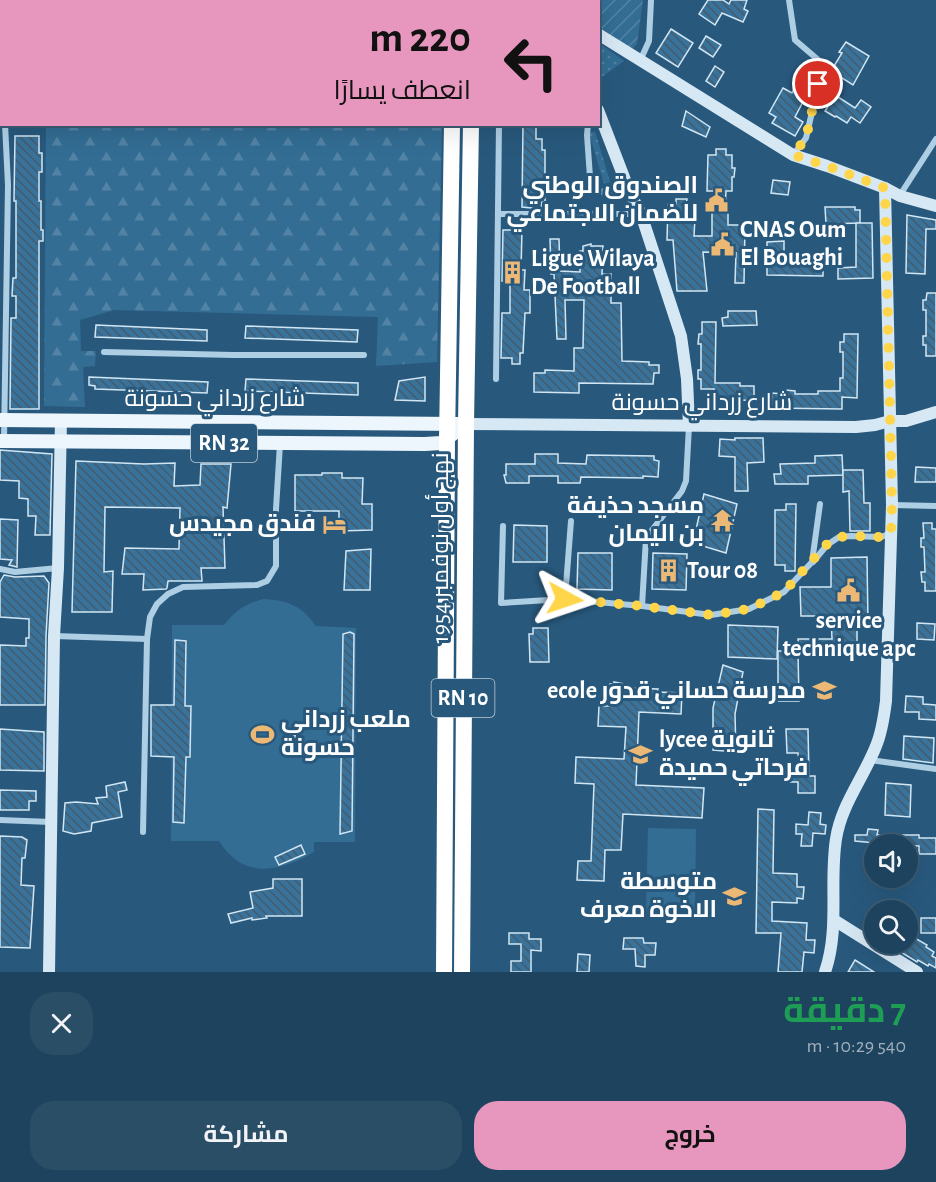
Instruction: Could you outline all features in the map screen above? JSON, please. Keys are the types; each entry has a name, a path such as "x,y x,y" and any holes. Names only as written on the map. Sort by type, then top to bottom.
{"highway":[{"name":"نهج أول نوفمبر 1954","path":"444,972 447,431 452,126"},
{"name":"نهج أول نوفمبر 1954","path":"462,972 466,424 471,126"}],"main road":[{"name":"شارع زرداني حسونة","path":"2,420 282,422 447,431 466,424"},
{"path":"280,443 282,422"},
{"name":"شارع زرداني حسونة","path":"2,441 425,444 441,443 447,431"}],"street":[{"path":"640,61 649,41 651,0"},
{"path":"789,0 795,40 823,64 806,138 793,155"},
{"path":"600,35 793,155 885,188 900,196 936,206"},
{"path":"600,115 630,194 641,214 681,336 687,379 689,426 687,481 646,538 642,606"},
{"path":"2,441 5,126"},
{"path":"496,379 499,126"},
{"path":"588,126 591,191 630,194"},
{"path":"900,196 936,139"},
{"path":"825,972 832,946 836,839 846,806 870,760 882,728 886,701 892,505 885,188"},
{"path":"498,214 641,214"},
{"path":"104,352 364,355"},
{"name":"شارع زرداني حسونة","path":"466,424 856,427 890,421 906,421 936,412"},
{"path":"49,972 54,636 61,420"},
{"path":"143,832 147,639 150,616 157,604 168,594 183,587 257,585 267,581 276,566 276,509 280,443"},
{"path":"812,562 820,504"},
{"path":"892,505 936,506"},
{"path":"565,599 571,521"},
{"path":"502,526 501,603 565,599 711,615 749,609 784,592 826,545 839,537 881,537 891,532"},
{"path":"0,569 15,572 58,568"},
{"path":"54,636 147,639"},
{"path":"870,760 936,769"},
{"path":"0,820 51,822"},
{"path":"834,920 916,972"}],"green space":[{"path":"600,0 643,0 637,44 630,51 600,31"},
{"path":"600,44 624,61 600,78"},
{"path":"46,126 442,126 437,362 376,366 378,317 114,310 80,320 81,351 96,351 95,366 83,367 85,407 44,406"},
{"path":"595,131 610,182 604,184 589,133"},
{"name":"ملعب زرداني حسونة","path":"263,599 294,605 305,613 316,626 356,628 355,842 314,842 314,852 301,859 275,868 263,869 239,862 219,841 171,841 172,625 224,625 241,608"},
{"path":"648,828 696,829 695,911 646,910"}],"building":[{"path":"708,0 723,0 729,4 731,0 747,0 744,9 748,11 743,22 722,13 715,25 699,14"},
{"path":"671,29 693,43 678,67 656,53"},
{"path":"706,36 721,45 713,57 699,48"},
{"path":"846,42 869,56 853,85 831,71"},
{"path":"715,66 724,72 715,87 706,81"},
{"path":"783,88 792,93 794,89 806,96 795,117 803,122 795,136 772,123 776,117 769,113"},
{"path":"835,95 855,108 861,100 871,107 860,123 851,117 847,123 825,111"},
{"path":"686,111 710,127 706,137 682,126"},
{"path":"523,126 536,126 536,139 542,139 542,150 545,150 545,202 542,202 541,209 522,207"},
{"path":"15,136 39,136 39,153 42,153 42,172 39,172 43,241 39,241 39,409 10,409 11,318 16,318 16,296 12,296 13,278 16,278"},
{"path":"716,149 726,149 726,155 732,155 732,168 735,168 734,177 732,177 732,191 726,191 725,210 728,210 728,225 745,225 744,283 735,283 736,253 703,252 707,291 677,291 673,240 667,240 668,204 676,204 676,199 687,199 686,205 692,205 692,218 695,218 694,236 712,236 715,191 707,191 708,155 716,155"},
{"path":"773,180 790,182 788,195 771,193"},
{"path":"825,207 855,207 855,210 860,210 860,223 826,224"},
{"path":"907,215 936,220 936,229 926,229 925,274 906,273"},
{"path":"856,223 872,223 873,278 838,279 838,268 856,267"},
{"path":"503,230 522,230 521,270 525,270 524,290 530,290 530,313 525,313 523,353 520,353 520,364 512,364 512,358 501,358 502,313 510,313 510,281 502,281"},
{"path":"550,239 559,239 560,271 580,272 580,251 583,251 583,246 591,244 591,246 603,246 602,274 611,274 611,303 621,303 622,361 649,362 649,365 659,365 659,373 654,373 653,384 579,383 579,393 534,392 534,373 545,373 545,370 574,371 574,348 583,348 584,300 565,300 566,339 557,339"},
{"path":"784,241 784,254 791,254 792,264 823,264 823,276 767,275 767,242"},
{"path":"927,293 936,293 936,356 926,356 926,345 923,345 923,336 926,336 926,310 923,310 923,300 926,300"},
{"path":"728,311 756,311 757,325 723,326 722,318 728,317"},
{"path":"702,322 716,322 715,383 740,383 740,386 754,386 754,400 714,401 714,389 701,389 698,370 701,370 701,344 698,344 699,334 702,334"},
{"path":"96,325 207,330 207,341 95,337"},
{"path":"246,326 358,330 357,342 245,338"},
{"path":"844,334 858,334 857,398 842,397 842,409 772,408 772,393 785,394 786,390 795,391 795,394 840,391 840,378 843,378 843,352 840,352 840,342 844,342"},
{"path":"89,377 208,382 207,393 95,389 95,386 89,385"},
{"path":"425,377 425,401 395,400 399,381"},
{"path":"246,379 358,383 358,395 245,391"},
{"path":"735,438 763,438 764,462 747,463 748,491 735,491 735,457 719,456 720,439 735,440"},
{"path":"0,450 52,454 50,535 35,535 36,516 28,516 28,499 19,498 19,481 0,480"},
{"path":"535,454 558,454 558,463 586,464 587,455 654,456 654,460 659,461 658,477 581,477 580,483 558,483 558,476 529,476 529,483 506,483 504,475 506,475 506,464 535,464"},
{"path":"842,455 843,475 808,476 808,484 775,484 774,474 781,474 780,464 815,463 815,456"},
{"path":"76,461 175,463 174,486 200,485 201,464 231,464 227,508 223,507 225,568 201,568 202,581 168,581 166,589 143,590 144,574 122,574 125,548 179,549 180,508 105,507 104,572 113,571 112,612 72,612"},
{"path":"916,467 936,468 936,482 915,482"},
{"path":"843,470 863,470 864,503 870,503 870,531 850,531 849,491 843,492"},
{"path":"322,473 342,473 342,478 363,478 362,504 372,504 372,530 339,531 339,511 295,511 295,475 322,475"},
{"path":"704,494 737,504 726,553 693,543"},
{"path":"786,504 796,504 795,571 785,571 785,565 775,565 775,510 786,510"},
{"path":"0,519 18,520 17,567 9,565 12,560 0,559"},
{"path":"923,523 932,523 932,529 936,529 936,591 925,591 925,582 922,582 921,572 925,572 924,547 921,547 921,538 924,538"},
{"path":"514,525 547,526 547,562 513,562"},
{"path":"371,549 370,590 344,590 346,551"},
{"path":"578,553 612,553 612,590 577,589"},
{"name":"Tour 08","path":"653,553 687,554 686,590 652,589"},
{"path":"867,557 868,624 857,624 857,655 799,656 798,639 832,639 831,616 801,616 800,587 831,587 831,558"},
{"path":"4,575 44,576 49,583 45,705 0,705 0,645 26,646 26,638 29,638 29,619 0,617 0,582"},
{"path":"917,623 935,624 934,640 917,639"},
{"path":"728,625 778,627 777,659 728,657"},
{"path":"533,628 548,628 549,662 530,662 529,634 533,634"},
{"path":"350,632 354,634 352,831 340,834 343,634"},
{"path":"175,640 186,641 185,706 191,706 190,757 186,757 184,823 173,822 174,757 151,756 151,705 174,705"},
{"path":"778,651 798,651 799,701 778,701"},
{"path":"723,665 743,672 735,714 736,752 713,750 713,708"},
{"path":"614,682 630,685 630,688 682,693 681,714 639,712 636,785 704,788 702,818 623,814 621,850 605,850 604,881 577,880 578,861 591,861 594,784 575,783 576,757 624,759 626,727 598,726 599,706 609,706 610,684"},
{"path":"906,696 923,697 923,704 936,705 936,720 919,719 919,712 905,712"},
{"path":"0,729 44,732 44,771 0,770"},
{"path":"786,729 808,729 809,776 815,776 815,793 798,793 798,782 788,782 788,770 799,770 798,753 787,753"},
{"path":"904,736 934,738 933,763 903,759"},
{"path":"125,782 127,790 118,792 122,817 92,823 91,831 74,834 63,831 65,803 98,804 96,798 107,797 106,786"},
{"path":"886,783 911,785 910,817 885,815"},
{"path":"0,790 36,791 36,801 29,801 29,810 0,810"},
{"path":"758,809 774,810 773,873 797,874 797,887 804,887 803,899 797,898 797,903 772,902 772,921 807,923 806,940 815,940 814,953 804,952 802,972 778,972 781,933 756,933"},
{"path":"809,812 821,813 820,824 826,825 825,834 813,833 812,846 801,846 802,834 796,834 796,824 808,825"},
{"path":"868,829 878,830 877,834 867,834"},
{"path":"855,835 864,835 864,842 855,841"},
{"path":"918,835 919,838 936,838 936,854 919,854"},
{"path":"0,836 22,837 27,840 25,858 22,858 21,885 34,886 30,948 0,947"},
{"path":"301,845 305,854 279,865 275,857"},
{"path":"273,879 302,879 302,916 266,916 267,918 252,920 252,918 231,923 228,914 253,908 250,892 273,888"},
{"path":"921,918 936,918 936,933 921,933"},
{"path":"509,933 529,933 529,939 541,939 541,951 531,950 531,972 511,972 511,961 521,961 521,944 509,944"},
{"path":"624,938 643,938 644,943 656,943 655,955 645,955 645,967 636,966 635,949 623,949"},
{"path":"918,940 934,952 932,956 936,958 936,968 918,960 917,962 904,954 918,954"},
{"path":"578,954 590,955 589,972 577,972"},
{"path":"855,960 874,972 848,972"}],"place":[{"name":"الصندوق الوطني للضمان الاجتماعي","path":"716,200"},
{"name":"CNAS Oum El Bouaghi","path":"722,244"},
{"name":"Ligue Wilaya De Football","path":"513,273"},
{"name":"مسجد حذيفة بن اليمان","path":"722,520"},
{"name":"فندق مجيدس","path":"334,524"},
{"name":"Tour 08","path":"669,571"},
{"name":"service technique apc","path":"849,591"},
{"name":"ecole مدرسة حساني قدور","path":"824,691"},
{"name":"ملعب زرداني حسونة","path":"263,734"},
{"name":"lycee ثانوية فرحاتي حميدة","path":"641,754"},
{"name":"متوسطة الاخوة معرف","path":"735,896"}],"route":[{"path":"565,599 711,615 749,609 784,592 826,545 839,537 881,537 891,532 885,188 793,155 806,138 818,84"}]}
